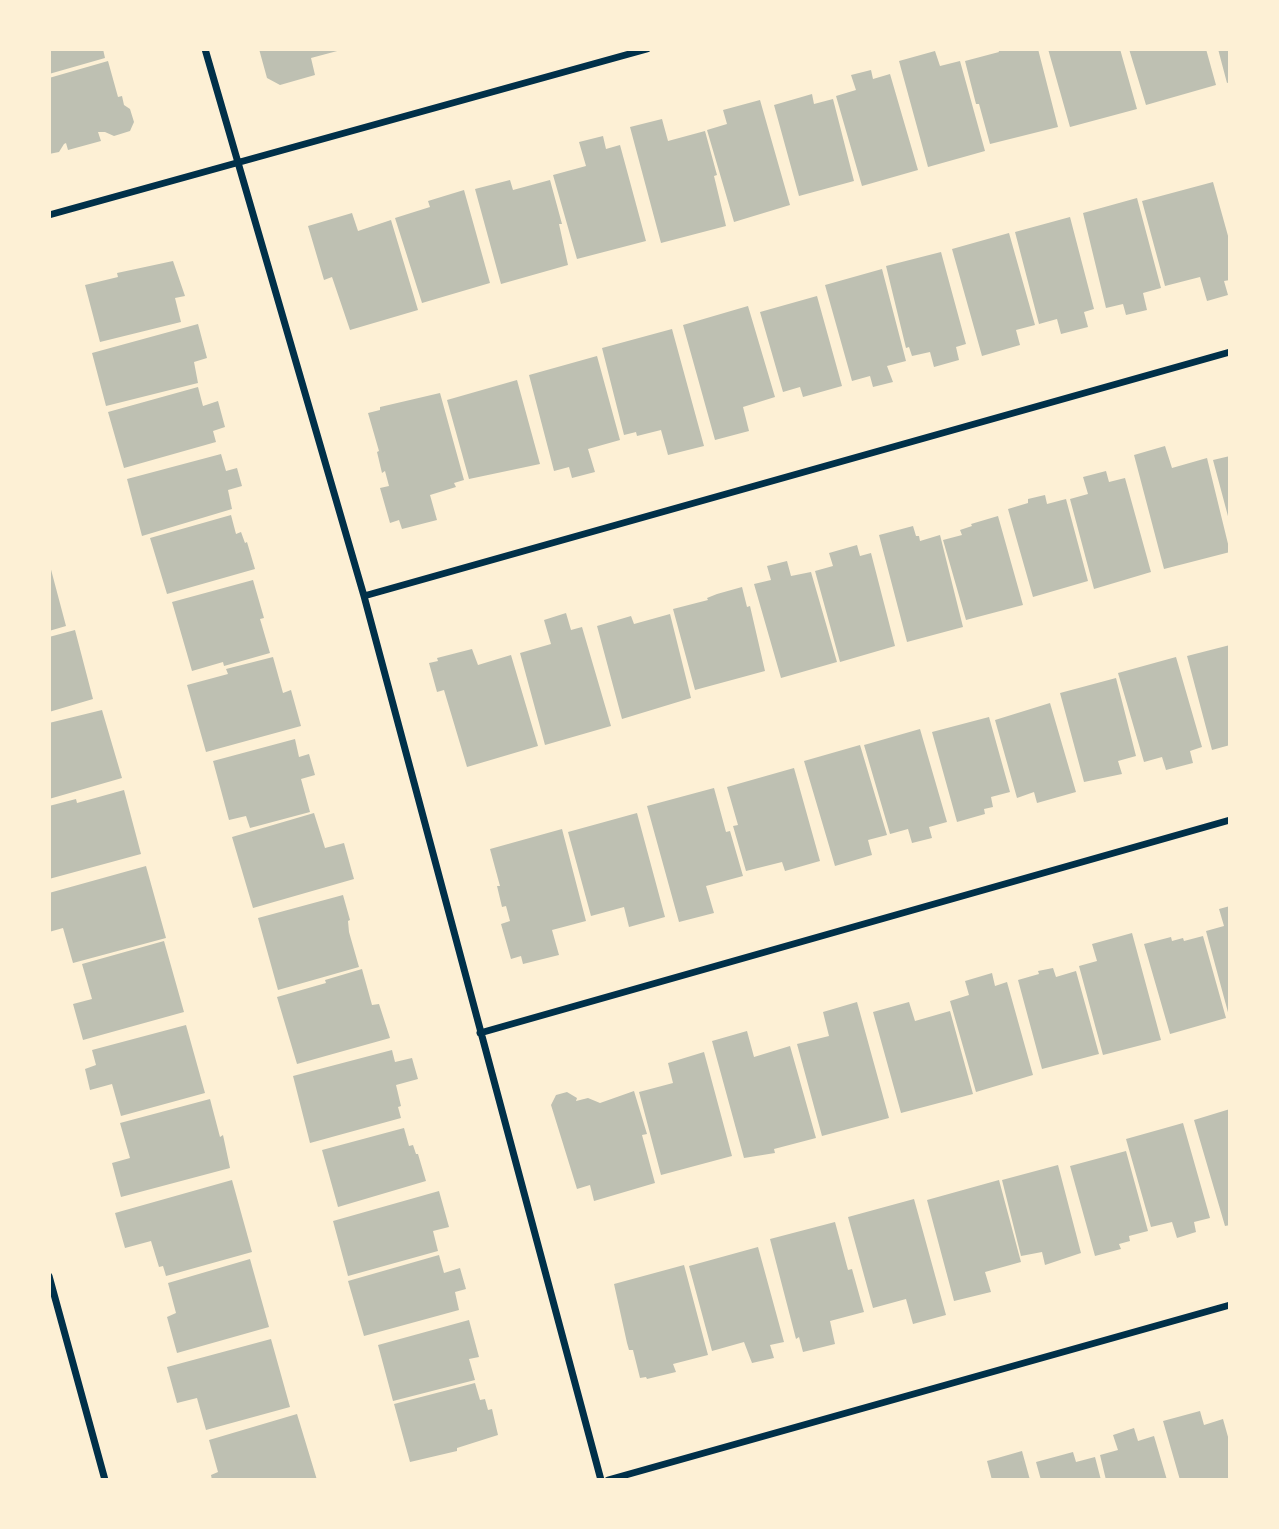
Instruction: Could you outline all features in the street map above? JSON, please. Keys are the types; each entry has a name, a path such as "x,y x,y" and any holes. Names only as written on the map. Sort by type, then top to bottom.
{"street":[{"path":"205,49 363,596 601,1480"},
{"path":"49,215 647,49"},
{"path":"363,596 1230,352"},
{"path":"480,1033 1230,820"},
{"path":"49,1276 105,1480"},
{"path":"608,1480 1230,1305"}],"building":[{"path":"49,49 103,49 105,58 49,74"},
{"path":"259,49 341,50 311,58 315,75 280,85 267,78"},
{"path":"998,49 1038,49 1058,127 990,144 965,61 999,52"},
{"path":"1048,49 1120,49 1137,109 1070,127"},
{"path":"1129,49 1206,49 1216,85 1146,105"},
{"path":"1218,49 1230,49 1230,82 1227,83"},
{"path":"935,51 940,66 960,61 985,151 928,167 899,61"},
{"path":"108,61 118,97 122,96 124,105 130,109 134,122 130,131 114,136 98,132 101,141 68,150 66,143 59,152 49,154 49,78"},
{"path":"871,70 873,79 890,74 918,170 862,186 836,96 856,90 851,75"},
{"path":"812,94 814,104 833,99 854,181 799,196 774,105"},
{"path":"760,100 790,205 734,222 707,130 727,124 723,110"},
{"path":"662,119 668,141 705,131 717,175 714,176 726,226 661,243 630,127"},
{"path":"603,136 606,149 620,145 646,241 577,259 553,175 586,166 579,142"},
{"path":"510,180 513,190 550,180 562,224 559,224 568,265 501,284 475,189"},
{"path":"1213,182 1230,243 1230,280 1224,281 1228,295 1207,301 1200,277 1165,286 1142,201"},
{"path":"464,190 490,283 422,303 395,218 430,207 428,201"},
{"path":"1137,198 1161,288 1143,293 1147,310 1126,315 1123,304 1106,308 1083,213"},
{"path":"352,213 358,231 391,220 418,310 350,330 332,277 324,280 308,226"},
{"path":"1070,217 1094,309 1084,312 1088,327 1061,334 1057,319 1039,324 1015,232"},
{"path":"1009,233 1035,325 1016,330 1020,345 982,356 952,249"},
{"path":"941,252 966,344 956,347 959,360 934,367 930,352 912,356 909,347 906,348 886,266"},
{"path":"173,261 185,296 175,298 181,322 100,342 85,285 118,277 117,273"},
{"path":"882,269 906,361 887,366 893,382 873,387 870,376 852,381 825,285"},
{"path":"817,296 842,386 803,397 800,387 783,392 760,312"},
{"path":"748,306 775,397 743,407 749,431 715,440 683,325"},
{"path":"198,324 207,358 194,362 198,383 106,406 92,353"},
{"path":"672,329 704,446 668,455 661,430 637,436 636,432 624,435 602,348"},
{"path":"597,356 620,440 588,449 595,472 572,478 569,467 554,471 529,375"},
{"path":"517,380 540,464 469,479 447,400"},
{"path":"198,387 203,406 218,401 225,427 213,431 216,442 124,468 108,412"},
{"path":"440,393 464,480 454,483 456,487 430,495 437,520 402,529 399,520 390,523 380,488 389,486 385,471 382,473 368,413 380,410 380,407"},
{"path":"1165,446 1172,468 1207,458 1230,552 1164,569 1134,455"},
{"path":"221,454 226,471 237,468 242,486 228,490 232,509 142,536 127,479"},
{"path":"1230,456 1230,520 1229,520 1213,460"},
{"path":"1106,471 1109,482 1125,478 1151,572 1094,589 1070,499 1088,494 1083,477"},
{"path":"1045,495 1047,504 1066,499 1088,581 1033,597 1008,509 1028,503 1028,499"},
{"path":"231,515 236,534 241,532 245,543 247,542 255,569 167,594 150,538"},
{"path":"998,516 1023,605 966,620 943,540 962,535 960,530 972,526 971,524"},
{"path":"913,526 920,541 940,535 963,627 907,642 879,535"},
{"path":"857,545 860,556 871,553 895,646 840,662 815,571 833,566 829,553"},
{"path":"787,561 791,576 811,572 837,662 781,678 754,584 771,580 767,566"},
{"path":"49,562 66,626 49,631"},
{"path":"253,580 270,653 224,666 223,662 192,671 172,602"},
{"path":"742,587 747,607 750,606 765,671 695,690 673,609"},
{"path":"566,613 571,630 582,627 611,726 545,745 520,653 551,644 544,620"},
{"path":"670,614 691,698 622,719 597,626 631,616 634,624"},
{"path":"75,630 93,699 49,712 49,637"},
{"path":"1230,645 1230,745 1212,750 1187,656"},
{"path":"472,649 478,665 511,655 538,746 467,767 444,690 437,692 429,663 438,661 437,658"},
{"path":"273,657 283,693 291,690 301,726 206,752 187,685 228,674 226,669"},
{"path":"1176,657 1202,747 1190,751 1193,763 1166,770 1162,757 1144,762 1118,673"},
{"path":"1116,678 1136,756 1118,761 1122,774 1084,782 1060,693"},
{"path":"1050,703 1076,792 1037,803 1034,792 1017,798 995,720"},
{"path":"102,710 122,778 49,799 49,723"},
{"path":"989,717 1010,792 991,797 993,807 984,809 985,814 957,822 932,732"},
{"path":"920,729 947,822 929,827 932,838 912,843 908,829 890,834 864,745"},
{"path":"295,739 299,757 309,754 315,775 301,779 310,812 250,828 246,816 229,820 213,761"},
{"path":"860,745 887,835 868,840 872,855 835,866 804,761"},
{"path":"794,768 820,861 785,871 782,862 746,871 733,826 738,825 727,787"},
{"path":"714,788 726,832 730,831 743,876 706,886 714,913 679,922 647,806"},
{"path":"124,790 141,854 49,879 49,806 76,799 77,803"},
{"path":"314,813 325,848 344,843 354,879 253,908 232,837"},
{"path":"637,813 665,917 629,927 624,907 591,916 568,832"},
{"path":"562,829 586,921 552,930 559,955 523,964 521,956 511,959 501,924 510,921 506,906 502,907 497,886 500,886 490,849"},
{"path":"146,866 166,938 73,963 63,928 49,932 49,893"},
{"path":"343,895 350,920 349,932 359,967 278,990 258,918"},
{"path":"1230,906 1229,1016 1206,931 1224,926 1219,909"},
{"path":"1132,933 1161,1040 1103,1055 1079,966 1097,961 1092,944"},
{"path":"1203,936 1226,1018 1170,1034 1144,944 1171,937 1172,941 1183,938 1184,941"},
{"path":"164,941 184,1012 83,1040 73,1004 92,999 82,964"},
{"path":"1053,968 1056,977 1076,971 1099,1054 1042,1069 1018,980"},
{"path":"362,969 372,1005 379,1004 390,1038 297,1064 277,997"},
{"path":"992,973 995,986 1007,982 1033,1075 976,1092 950,1001 969,995 965,981"},
{"path":"857,1002 889,1118 822,1136 797,1044 829,1036 823,1012"},
{"path":"909,1002 915,1021 950,1011 973,1094 901,1113 873,1012"},
{"path":"186,1025 205,1093 121,1116 112,1084 90,1090 85,1069 96,1065 92,1050"},
{"path":"747,1031 754,1057 790,1046 816,1138 774,1149 775,1153 744,1158 712,1041"},
{"path":"392,1050 395,1062 412,1058 418,1079 396,1085 401,1118 310,1143 293,1076"},
{"path":"704,1052 732,1156 661,1175 639,1092 673,1083 668,1063"},
{"path":"634,1091 647,1134 642,1135 655,1183 594,1201 590,1185 577,1189 551,1105 556,1095 567,1092 577,1098 576,1101 588,1098 600,1103"},
{"path":"210,1099 220,1137 223,1135 230,1168 121,1197 112,1163 130,1158 120,1123"},
{"path":"1230,1109 1230,1225 1225,1226 1194,1120"},
{"path":"1183,1123 1210,1218 1194,1222 1196,1232 1177,1238 1172,1222 1151,1227 1126,1139"},
{"path":"404,1128 409,1146 413,1145 418,1154 426,1181 338,1207 322,1150"},
{"path":"1126,1151 1148,1231 1129,1236 1130,1241 1119,1244 1121,1249 1095,1256 1070,1166"},
{"path":"1058,1165 1081,1253 1045,1265 1042,1252 1021,1256 1002,1180"},
{"path":"232,1180 252,1252 166,1276 163,1266 159,1267 151,1241 125,1248 115,1213"},
{"path":"999,1180 1021,1262 985,1272 991,1292 954,1301 927,1200"},
{"path":"439,1191 449,1227 433,1231 438,1251 348,1276 333,1221"},
{"path":"914,1199 946,1315 913,1324 906,1299 873,1308 848,1217"},
{"path":"835,1222 848,1270 852,1269 864,1312 830,1321 835,1344 803,1352 799,1337 796,1339 770,1239"},
{"path":"758,1247 784,1342 770,1345 774,1358 752,1363 744,1342 712,1351 689,1266"},
{"path":"439,1255 444,1273 460,1268 466,1289 455,1292 459,1310 364,1336 348,1281"},
{"path":"250,1259 269,1327 177,1353 167,1317 176,1313 168,1283"},
{"path":"684,1265 708,1355 673,1364 676,1372 647,1379 640,1378 633,1350 629,1350 627,1343 614,1284"},
{"path":"469,1320 479,1357 469,1359 475,1380 393,1401 378,1345"},
{"path":"271,1339 290,1407 206,1430 197,1398 177,1403 167,1367"},
{"path":"475,1383 480,1400 485,1399 488,1410 492,1409 498,1435 457,1448 457,1451 410,1462 394,1404"},
{"path":"1200,1411 1204,1425 1223,1419 1230,1444 1230,1480 1180,1480 1163,1421"},
{"path":"297,1414 317,1480 212,1480 211,1475 218,1472 209,1440"},
{"path":"1134,1428 1138,1441 1154,1436 1167,1480 1106,1480 1100,1455 1118,1450 1113,1435"},
{"path":"1022,1451 1030,1480 992,1480 987,1461"},
{"path":"1073,1452 1076,1462 1095,1457 1101,1480 1041,1480 1036,1462"}]}
